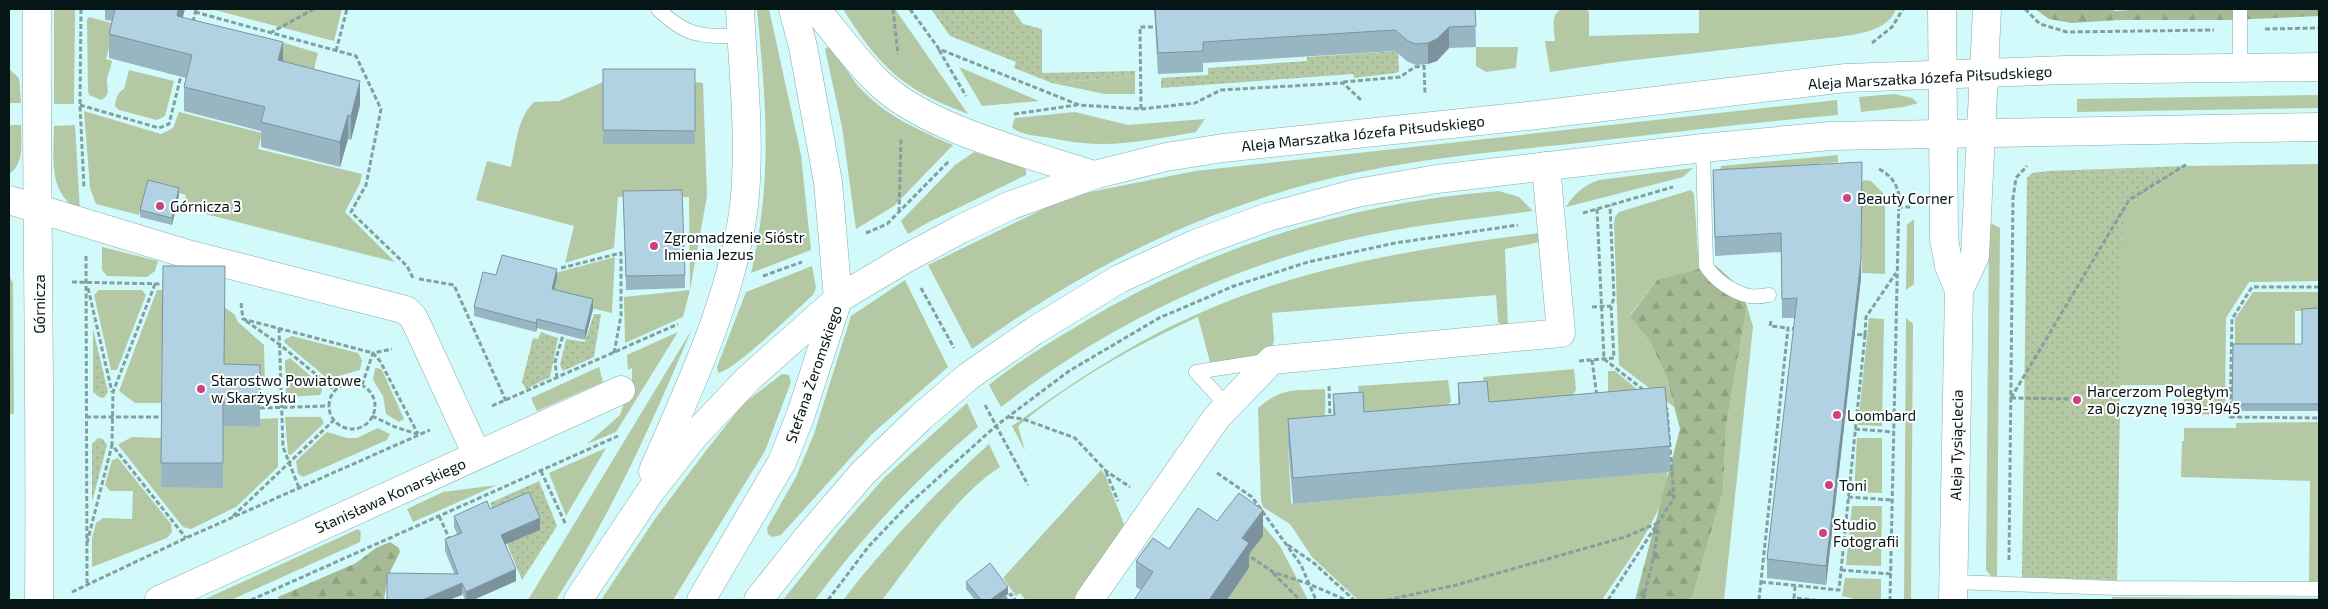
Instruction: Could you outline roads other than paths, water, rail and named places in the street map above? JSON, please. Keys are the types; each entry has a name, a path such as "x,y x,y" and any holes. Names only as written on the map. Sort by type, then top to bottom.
{"street":[{"name":"Górnicza","path":"37,9 36,207 40,281 39,600"},
{"path":"633,518 711,332 734,260 743,207 747,143 740,9"},
{"name":"Stefana Żeromskiego","path":"702,600 782,462 801,414 838,299 828,182 803,47 792,9"},
{"path":"816,9 878,83 903,102 970,134 1094,175"},
{"name":"Aleja Tysiąclecia","path":"1942,9 1944,239 1949,266 1959,290 1954,591"},
{"name":"Aleja Tysiąclecia","path":"1959,290 1975,256 1987,9"},
{"name":"Aleja Marszałka Józefa Piłsudskiego","path":"578,600 672,462 724,402 773,355 838,299 905,258 961,229 1009,206 1094,175 1166,157 1223,148 1537,115 1846,78 1983,73 2319,67"},
{"path":"758,600 808,536 858,479 921,417 1001,353 1119,279 1157,260 1229,230 1318,202 1391,186 1546,166 1703,148 1851,134 2319,127"},
{"path":"1089,600 1218,417 1272,360 1561,333 1546,166"},
{"path":"9,200 36,207 85,225 406,310 413,317 418,327 477,455"},
{"name":"Stanisława Konarskiego","path":"159,600 621,390"}],"lane":[{"path":"658,9 678,26 693,34 704,36 741,36"},
{"path":"2240,9 2240,68"},
{"path":"1703,148 1706,266 1714,278 1732,288 1749,296 1769,296"},
{"path":"1228,406 1196,372 1272,360"},
{"path":"1954,591 2117,588 2319,589"}],"place":[{"name":"Beauty Corner","path":"1847,198"},
{"name":"Górnicza 3","path":"160,206"},
{"name":"Zgromadzenie Sióstr Imienia Jezus","path":"654,246"},
{"name":"Starostwo Powiatowe w Skarżysku","path":"201,389"},
{"name":"Harcerzom Poległym za Ojczyznę 1939-1945","path":"2077,400"},
{"name":"Loombard","path":"1837,415"},
{"name":"Toni","path":"1829,485"},
{"name":"Studio Fotografii","path":"1823,533"}]}
